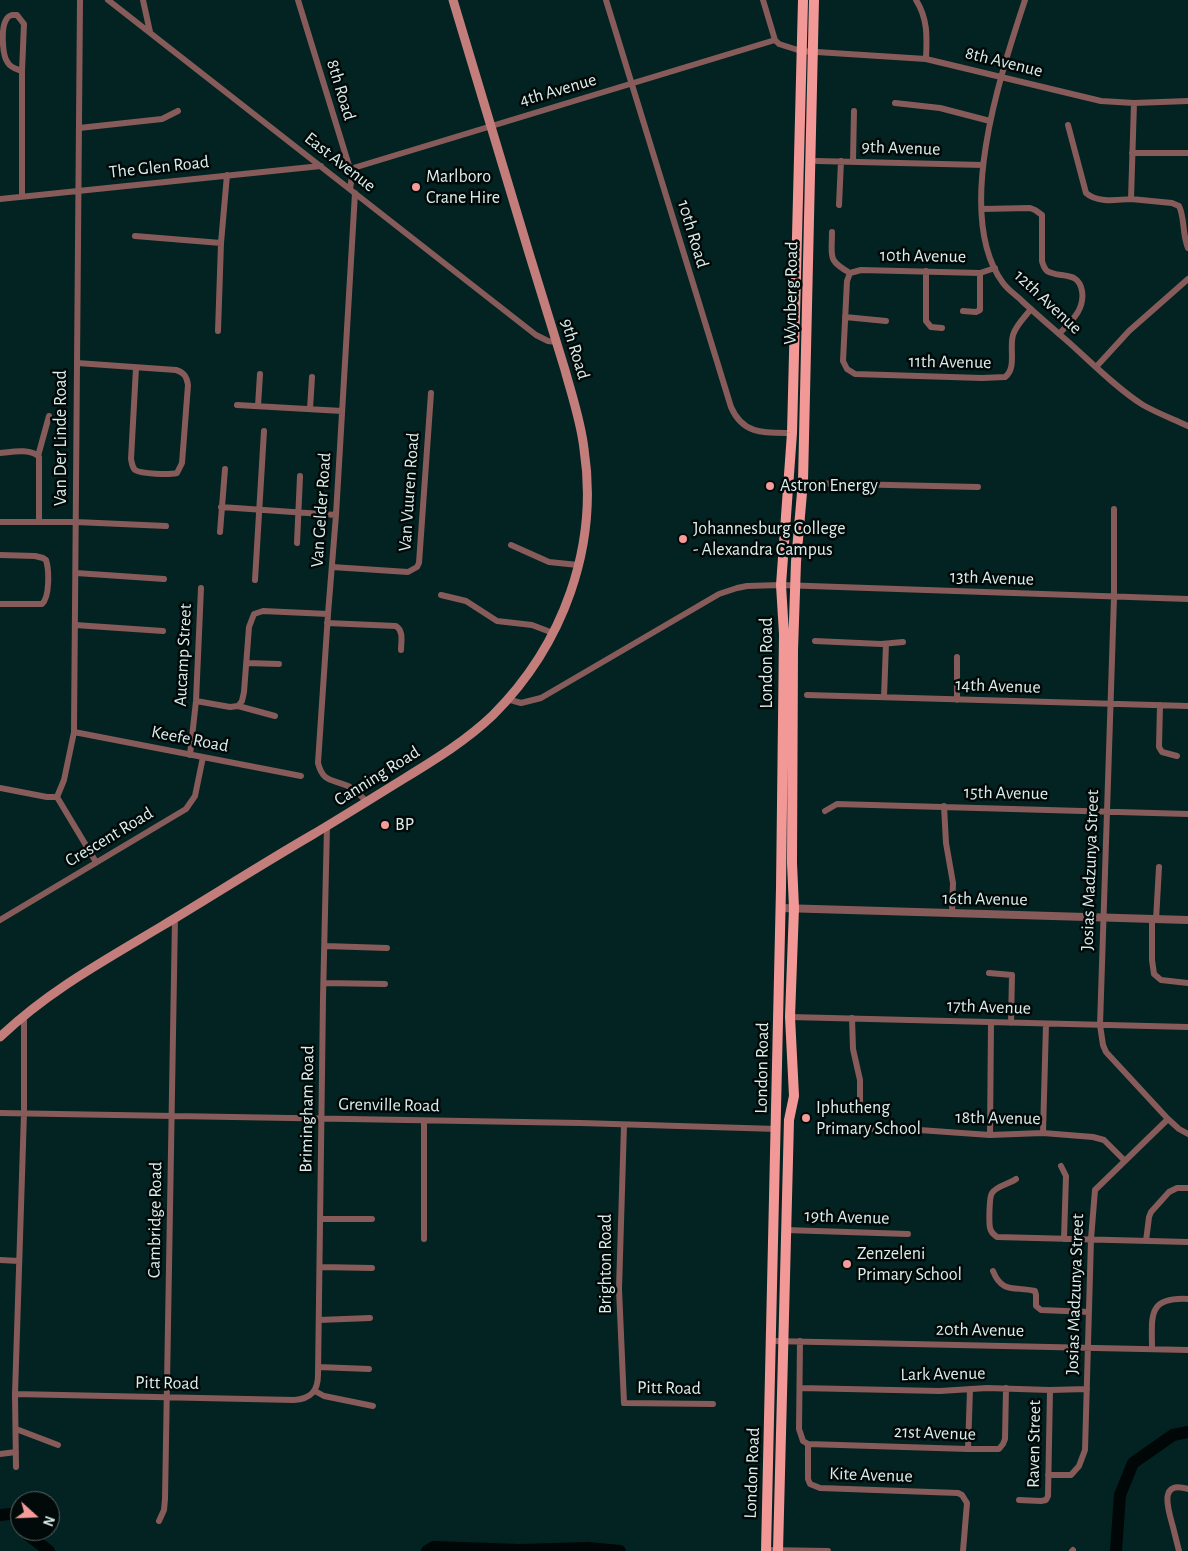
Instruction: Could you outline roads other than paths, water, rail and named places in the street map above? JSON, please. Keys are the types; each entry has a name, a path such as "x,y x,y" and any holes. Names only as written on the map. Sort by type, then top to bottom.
{"main road":[{"name":"9th Road","path":"453,0 557,342 576,410 586,465 588,508 583,545 562,616 538,658 507,699"},
{"name":"Wynberg Road","path":"795,586 803,483 807,51 803,0"},
{"name":"Wynberg Road","path":"781,585 792,433 807,51 814,0"},
{"name":"London Road","path":"766,1551 781,908 784,651 781,585"},
{"name":"London Road","path":"778,1551 789,1120 794,1096 790,1017 794,908 792,855 795,586"},
{"name":"Canning Road","path":"0,1037 64,985 367,802 454,746 485,722 507,699"}],"street":[{"name":"Van Der Linde Road","path":"57,797 64,780 74,732 80,0"},
{"name":"East Avenue","path":"108,0 536,335 548,341 557,342"},
{"path":"143,0 150,32"},
{"name":"8th Road","path":"298,0 352,176 352,191"},
{"name":"10th Road","path":"606,0 734,413 742,423 753,430 769,433 792,433"},
{"path":"763,0 775,40"},
{"path":"916,0 925,18 927,35 926,59"},
{"name":"12th Avenue","path":"1024,0 990,121 985,147 982,209 984,238 995,268 1007,287 1142,404 1188,426"},
{"path":"22,71 10,66 4,54 5,23 7,18 12,15 17,15 24,24 22,196"},
{"name":"4th Avenue","path":"350,169 775,40"},
{"name":"8th Avenue","path":"775,40 779,44 807,51 926,59 1101,101 1134,103 1188,102"},
{"path":"895,103 940,108 990,121"},
{"path":"1131,198 1134,103"},
{"path":"79,128 162,119 178,111"},
{"path":"853,161 854,111"},
{"path":"1068,125 1086,192 1098,200 1131,198 1172,202 1179,206 1182,213 1184,237 1188,248"},
{"path":"1132,153 1188,154"},
{"name":"9th Avenue","path":"817,160 983,166"},
{"path":"839,206 841,161"},
{"name":"The Glen Road","path":"0,198 321,166"},
{"path":"218,331 227,176"},
{"name":"Van Gelder Road","path":"352,191 336,515 318,763 320,770 326,778 351,787 367,802"},
{"path":"982,209 1030,208 1042,215 1042,255 1044,268 1049,272 1078,281 1082,291 1082,304 1079,312 1059,334"},
{"path":"832,232 832,260 838,267 850,274 847,281 845,317 886,321"},
{"path":"135,236 222,243"},
{"name":"10th Avenue","path":"850,274 861,270 980,273 995,268"},
{"path":"926,271 926,321 931,327 942,328"},
{"path":"963,312 976,312 980,310 980,273"},
{"path":"1096,366 1129,331 1188,279"},
{"name":"11th Avenue","path":"845,317 843,361 850,372 867,375 982,378 1004,377 1010,372 1014,333 1031,309"},
{"path":"77,363 180,371 184,373 187,380 182,464 177,473 145,473 137,471 133,467 131,459 136,368"},
{"path":"258,406 260,374"},
{"path":"310,409 312,377"},
{"name":"Van Vuuren Road","path":"332,567 408,572 417,567 419,563 431,393"},
{"path":"238,405 342,411"},
{"path":"38,522 40,461 38,456 49,416"},
{"path":"255,580 264,431"},
{"path":"0,452 31,452 38,456"},
{"path":"220,532 224,469"},
{"path":"297,543 300,476"},
{"path":"803,483 978,487"},
{"path":"222,507 336,515"},
{"name":"Josias Madzunya Street","path":"1114,509 1114,598 1100,1025 1106,1052 1168,1119 1188,1134"},
{"path":"0,522 76,522 166,526"},
{"path":"510,545 549,562 578,565"},
{"path":"0,556 39,556 46,560 48,569 47,595 42,604 0,604"},
{"path":"76,573 164,579"},
{"path":"507,699 521,703 541,698 690,609 719,594 747,586 781,585"},
{"name":"13th Avenue","path":"781,585 1114,598 1188,599"},
{"name":"Aucamp Street","path":"190,755 196,701 201,588"},
{"path":"441,596 466,602 497,621 532,625 553,633"},
{"path":"238,706 244,697 249,622 254,614 263,611 328,614"},
{"path":"327,623 396,626 402,632 401,650"},
{"path":"75,626 163,631"},
{"path":"815,640 886,644 903,642"},
{"path":"884,697 886,644"},
{"path":"957,657 957,700"},
{"path":"246,663 279,664"},
{"name":"14th Avenue","path":"807,695 1188,706"},
{"path":"196,701 230,707 238,706 275,716"},
{"path":"1160,705 1159,747 1162,752 1177,756"},
{"name":"Keefe Road","path":"74,732 301,776"},
{"name":"Crescent Road","path":"0,920 190,805 198,788 203,757"},
{"path":"0,788 47,797 57,797 96,862"},
{"name":"15th Avenue","path":"825,810 837,804 1188,814"},
{"path":"944,806 946,842 953,883 952,913"},
{"name":"Brimingham Road","path":"315,1391 318,1382 327,826"},
{"path":"1159,867 1152,960 1154,974 1161,980 1188,983"},
{"name":"16th Avenue","path":"781,908 1188,920"},
{"name":"Cambridge Road","path":"159,1521 165,1505 175,918"},
{"path":"325,946 388,948"},
{"path":"989,973 1012,975 1011,1023"},
{"path":"324,983 385,984"},
{"path":"16,1467 15,1394 24,1113 24,1016"},
{"name":"17th Avenue","path":"790,1017 1188,1027"},
{"path":"852,1018 853,1049 860,1080 860,1106"},
{"path":"990,1022 990,1135"},
{"path":"1043,1134 1046,1024"},
{"name":"Grenville Road","path":"0,1112 777,1130"},
{"name":"Josias Madzunya Street","path":"1048,1475 1071,1474 1084,1456 1085,1450 1091,1239 1095,1190 1168,1119"},
{"path":"424,1121 424,1239"},
{"name":"Brighton Road","path":"624,1125 619,1288 624,1402"},
{"name":"18th Avenue","path":"860,1129 905,1128 990,1135 1043,1134 1101,1138 1125,1161"},
{"path":"1061,1166 1066,1176 1064,1239"},
{"path":"1016,1180 991,1193 990,1227 999,1238 1188,1242"},
{"path":"1146,1241 1151,1212 1169,1192 1177,1188 1188,1188"},
{"path":"320,1219 372,1220"},
{"name":"19th Avenue","path":"786,1230 908,1234"},
{"path":"0,1260 19,1261"},
{"path":"320,1267 372,1268"},
{"path":"993,1271 997,1281 1003,1286 1035,1291 1036,1306 1041,1310 1089,1312"},
{"path":"1152,1349 1152,1319 1156,1308 1167,1300 1188,1299"},
{"path":"319,1320 370,1318"},
{"name":"20th Avenue","path":"772,1341 1188,1350"},
{"name":"Kite Avenue","path":"800,1341 799,1432 803,1441 808,1444 808,1479 810,1484 816,1487 951,1492 962,1495 968,1507 963,1551"},
{"path":"318,1367 369,1369"},
{"name":"Lark Avenue","path":"800,1388 940,1391 1006,1388 1087,1389"},
{"name":"21st Avenue","path":"808,1444 968,1450 999,1449 1005,1439 1006,1388"},
{"path":"968,1450 970,1389"},
{"name":"Raven Street","path":"1019,1500 1046,1500 1048,1494 1050,1390"},
{"path":"315,1391 324,1396 373,1406"},
{"name":"Pitt Road","path":"15,1394 294,1400 302,1399 315,1391"},
{"name":"Pitt Road","path":"624,1402 713,1404"},
{"path":"16,1429 58,1445"},
{"path":"0,1454 16,1452"},
{"path":"1179,1551 1167,1507 1167,1497 1174,1488 1188,1489"},
{"path":"766,1551 828,1551"}],"waterway":[{"path":"1116,1551 1120,1495 1133,1463 1173,1435 1188,1432"},
{"path":"0,1515 10,1514"},
{"path":"36,1541 49,1551"},
{"path":"427,1551 434,1547 519,1550 588,1548 620,1551"}],"place":[{"name":"Marlboro Crane Hire","path":"416,187"},
{"name":"Astron Energy","path":"770,486"},
{"name":"Johannesburg College - Alexandra Campus","path":"683,539"},
{"name":"BP","path":"385,825"},
{"name":"Iphutheng Primary School","path":"806,1118"},
{"name":"Zenzeleni Primary School","path":"847,1264"}]}
